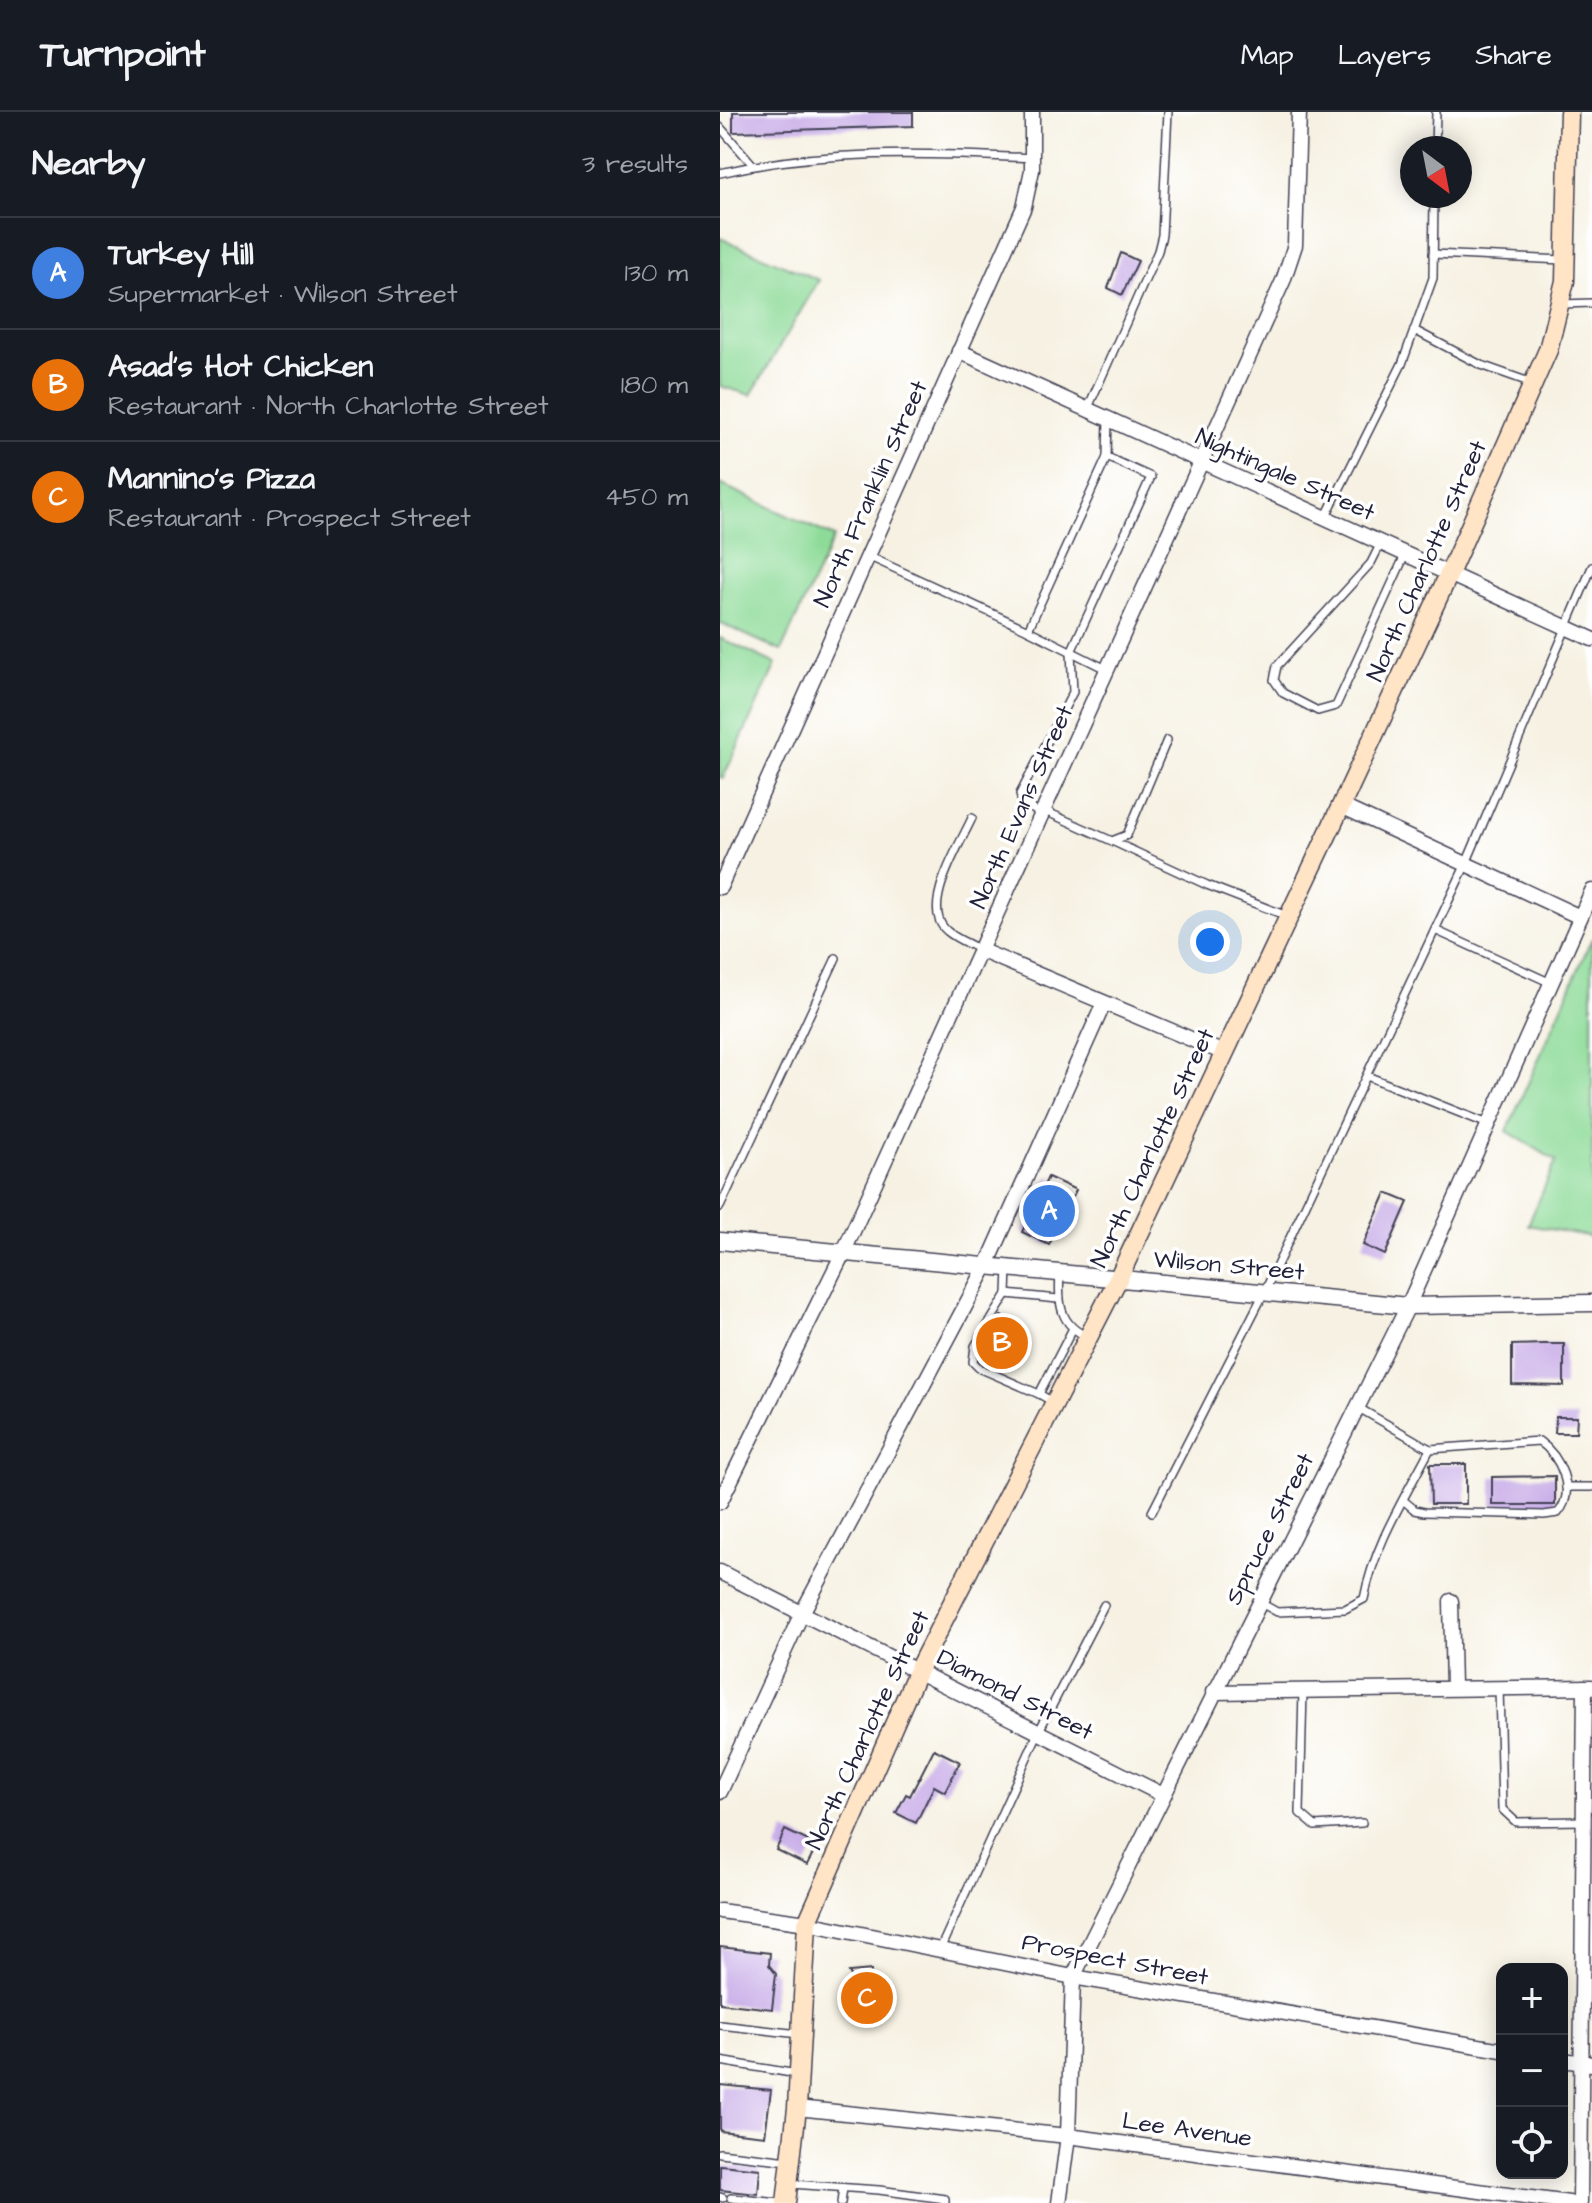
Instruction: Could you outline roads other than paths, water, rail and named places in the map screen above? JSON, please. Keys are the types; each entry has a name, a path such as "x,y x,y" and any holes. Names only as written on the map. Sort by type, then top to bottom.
{"main road":[{"name":"North Charlotte Street","path":"786,2203 797,2108 807,1923 918,1670 1080,1333 1117,1281 1449,574 1548,350 1565,260 1569,112"}],"street":[{"name":"North Franklin Street","path":"720,887 1024,207 1032,158 1032,112"},
{"name":"North Evans Street","path":"720,1502 844,1251 1283,281 1295,245 1299,112"},
{"name":"Nightingale Street","path":"959,351 1592,639"},
{"path":"1341,806 1580,917"},
{"name":"Spruce Street","path":"1059,2203 1068,2136 1073,1977 1161,1794 1408,1306 1592,891"},
{"path":"982,951 1224,1053"},
{"path":"720,1792 801,1615 987,1265 1104,1003"},
{"name":"Wilson Street","path":"720,1241 1008,1267 1117,1281 1408,1306 1592,1303"},
{"name":"Diamond Street","path":"720,1572 1161,1794"},
{"path":"1451,1601 1453,1687"},
{"path":"1213,1692 1589,1687 1584,1821 1587,2064 1580,2203"},
{"name":"Prospect Street","path":"720,1911 807,1923 941,1947 1073,1977 1496,2049"},
{"name":"Lee Avenue","path":"797,2108 1068,2136 1569,2203"}],"lane":[{"path":"1087,410 1158,251 1162,235 1168,112"},
{"path":"1435,136 1436,112"},
{"path":"720,127 753,165"},
{"path":"720,173 784,160 923,153 1032,158"},
{"path":"1325,518 1402,364 1433,278 1434,208"},
{"path":"1433,254 1565,260"},
{"path":"1559,304 1592,303"},
{"path":"1414,330 1481,365 1533,383"},
{"path":"1028,630 1107,457 1108,419"},
{"path":"1107,457 1151,477 1071,652 1073,692 1020,794 1022,803 1207,885 1289,917"},
{"path":"1381,543 1371,563 1277,666 1274,680 1283,693 1318,711 1336,706 1405,554"},
{"path":"868,556 1108,670"},
{"path":"1152,1512 1264,1293 1465,866 1592,567"},
{"path":"1112,841 1127,835 1167,740"},
{"path":"972,818 936,900 937,918 947,932 982,951"},
{"path":"1435,930 1551,983"},
{"path":"720,1207 836,958"},
{"path":"1367,1076 1488,1124"},
{"path":"1008,1267 1007,1294 975,1346 973,1362 979,1368 1047,1398"},
{"path":"1060,1273 1058,1299 1080,1333"},
{"path":"1007,1294 1058,1299"},
{"path":"1357,1407 1430,1449 1539,1441 1552,1450 1566,1487 1567,1503 1558,1513 1544,1515 1424,1512 1415,1510 1403,1500"},
{"path":"1259,1602 1277,1612 1345,1609 1358,1605 1364,1599 1369,1572 1430,1449"},
{"path":"1566,1487 1592,1487"},
{"path":"941,1947 1039,1731 1104,1605"},
{"path":"1499,1687 1502,1809 1516,1822 1584,1821"},
{"path":"1303,1690 1300,1813 1315,1826 1362,1823"},
{"path":"720,2025 801,2034"},
{"path":"720,2061 799,2074"},
{"path":"720,2153 791,2161"},
{"path":"789,2184 945,2199 945,2203"},
{"path":"841,2203 843,2188"},
{"path":"725,2198 780,2203"}],"place":[{"name":"Turkey Hill","path":"1049,1211"},
{"name":"Asad's Hot Chicken","path":"1002,1343"},
{"name":"Mannino's Pizza","path":"867,1998"}]}
